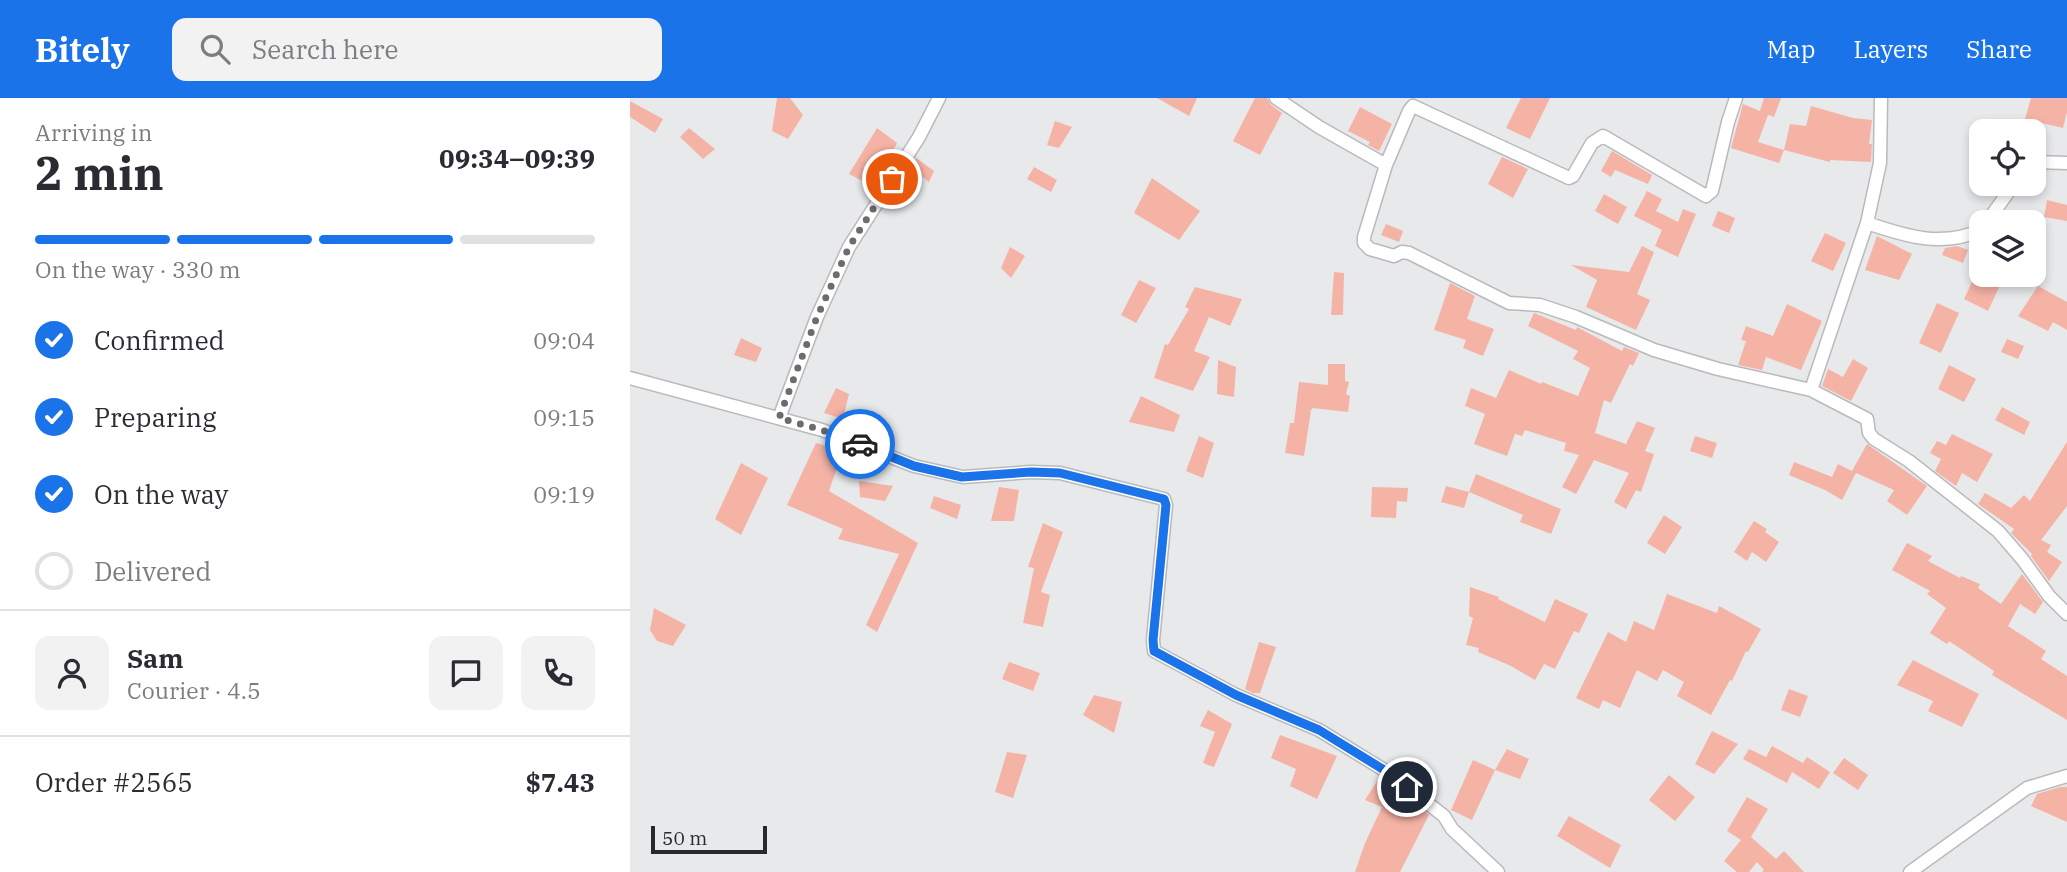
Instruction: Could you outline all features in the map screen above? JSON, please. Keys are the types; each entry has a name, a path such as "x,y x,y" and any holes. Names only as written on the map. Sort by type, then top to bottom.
{"street":[{"path":"779,418 817,317 849,247 919,137 939,98"},
{"path":"1276,98 1319,127 1387,165"},
{"path":"1736,98 1710,195 1706,196 1603,136 1592,143 1573,176 1562,177 1413,106 1387,165 1364,243 1370,249 1394,256 1402,252 1409,253 1509,303 1540,305 1654,350 1718,369 1811,390 1867,419 1874,439 1909,461 1998,531 2024,559 2049,596 2067,614"},
{"path":"1811,390 1867,223 1880,163 1881,98"},
{"path":"2046,162 2067,163"},
{"path":"1867,223 1913,239 1969,236"},
{"path":"630,378 822,430 914,466 962,477 1031,472 1060,473 1164,499 1166,505 1154,651 1236,695 1319,730 1389,773 1444,816 1452,829 1498,872"},
{"path":"1910,872 2027,788 2067,776"}],"building":[{"path":"777,98 790,98 803,115 788,139 772,131"},
{"path":"1157,98 1197,98 1189,116"},
{"path":"1255,98 1267,98 1271,105 1282,113 1260,155 1233,141"},
{"path":"1521,98 1550,98 1530,139 1506,128"},
{"path":"1764,98 1781,98 1774,117 1768,115 1758,142 1784,150 1779,163 1731,148 1743,104 1760,111"},
{"path":"2031,98 2067,98 2063,128 2046,124 2046,119 2025,119"},
{"path":"630,101 663,119 655,133 630,117"},
{"path":"1811,106 1853,118 1872,120 1869,144 1872,144 1871,162 1830,162 1784,150 1790,124 1806,126"},
{"path":"1360,107 1392,124 1379,151 1368,145 1370,142 1348,131"},
{"path":"1055,121 1072,127 1059,148 1047,145"},
{"path":"689,128 715,149 703,159 680,137"},
{"path":"877,128 897,143 874,187 849,174"},
{"path":"1612,151 1652,175 1648,184 1615,170 1611,177 1601,171"},
{"path":"1502,157 1528,169 1513,198 1488,184"},
{"path":"916,158 934,171 929,182 910,167"},
{"path":"1034,167 1057,180 1051,192 1027,179"},
{"path":"1152,178 1200,211 1179,240 1134,213"},
{"path":"1647,191 1662,199 1656,211 1678,222 1683,209 1696,214 1678,257 1655,246 1662,230 1634,216"},
{"path":"1604,194 1627,207 1618,224 1595,211"},
{"path":"2047,200 2067,205 2067,221 2046,217"},
{"path":"1718,211 1735,218 1729,233 1712,226"},
{"path":"1386,224 1403,231 1399,242 1381,235"},
{"path":"1825,233 1846,243 1833,271 1811,261"},
{"path":"1877,236 1912,254 1899,280 1865,270"},
{"path":"1642,246 1654,252 1637,294 1650,300 1636,330 1586,307 1597,280 1571,265 1629,272"},
{"path":"1957,246 1968,250 1963,263 1942,255 1945,248"},
{"path":"1010,247 1025,256 1011,278 1001,268"},
{"path":"1334,272 1344,273 1343,315 1331,315"},
{"path":"1139,280 1156,288 1136,323 1121,315"},
{"path":"1450,283 1475,296 1467,319 1494,329 1483,356 1463,348 1466,340 1434,330"},
{"path":"1195,287 1242,299 1230,326 1209,317 1194,351 1210,357 1193,391 1154,378 1165,344 1168,345 1189,309 1185,307"},
{"path":"1970,287 1999,287 1988,311 1964,299"},
{"path":"2040,287 2067,302 2067,330 2053,322 2048,331 2018,316"},
{"path":"1937,303 1959,313 1941,353 1919,343"},
{"path":"1787,304 1822,321 1801,370 1766,357 1762,370 1738,365 1746,341 1741,340 1746,326 1773,336"},
{"path":"1534,313 1576,330 1577,327 1622,351 1624,347 1639,353 1633,366 1630,364 1611,403 1604,400 1595,433 1626,444 1637,421 1655,428 1645,451 1654,454 1641,492 1636,490 1626,509 1614,502 1629,473 1594,460 1576,494 1562,487 1579,455 1564,451 1566,443 1525,430 1522,436 1515,434 1507,456 1474,444 1485,414 1465,406 1471,388 1496,398 1509,370 1578,396 1590,368 1573,359 1578,351 1528,326"},
{"path":"741,338 762,348 756,362 734,355"},
{"path":"2007,339 2024,346 2018,359 2001,352"},
{"path":"1853,359 1868,368 1851,401 1822,386 1828,369 1843,377"},
{"path":"1218,360 1236,367 1234,397 1217,394"},
{"path":"1328,364 1345,364 1345,381 1349,382 1346,394 1350,396 1348,412 1313,408 1304,456 1285,453 1290,423 1294,423 1299,382 1328,385"},
{"path":"1949,365 1976,379 1964,402 1938,389"},
{"path":"836,388 849,394 843,419 824,413"},
{"path":"1141,396 1180,415 1174,432 1129,422"},
{"path":"2002,407 2030,422 2024,435 1995,420"},
{"path":"1952,434 1993,454 1977,482 1962,473 1956,486 1935,471 1941,459 1930,453 1937,441 1946,445"},
{"path":"1199,436 1214,443 1203,478 1186,471"},
{"path":"1695,436 1717,443 1712,458 1690,451"},
{"path":"2067,442 2067,506 2041,540 2051,545 2047,552 2062,562 2049,581 2032,554 2011,533 2014,529 1978,504 1985,493 2011,508 2024,495 2030,501"},
{"path":"816,443 843,451 829,491 918,543 877,632 866,625 899,554 838,539 843,529 787,505"},
{"path":"1867,444 1927,486 1907,515 1887,501 1894,490 1856,473 1842,500 1789,475 1794,462 1832,477 1838,464 1852,471"},
{"path":"741,463 768,478 741,535 715,519"},
{"path":"1476,474 1561,509 1551,534 1520,522 1523,515 1469,492"},
{"path":"859,481 893,486 885,501 860,497"},
{"path":"1446,486 1469,492 1464,508 1441,502"},
{"path":"999,487 1019,490 1014,521 991,521"},
{"path":"1372,487 1408,488 1407,502 1397,501 1396,518 1371,517"},
{"path":"934,496 961,505 957,519 930,508"},
{"path":"1664,515 1682,527 1665,554 1647,543"},
{"path":"1754,521 1767,529 1765,532 1779,542 1766,562 1752,552 1747,561 1734,552"},
{"path":"1043,523 1063,532 1041,592 1050,595 1043,627 1023,623 1034,568 1028,567"},
{"path":"1907,543 1932,556 1928,561 1960,578 1961,576 1980,584 1978,588 2001,604 2022,574 2043,602 2035,614 2020,604 2008,626 2046,651 2041,659 2067,676 2067,720 1992,675 1994,671 1949,641 1947,644 1930,633 1946,608 1927,594 1930,591 1892,570"},
{"path":"1470,587 1499,597 1498,599 1545,622 1555,599 1588,614 1579,633 1574,631 1555,669 1544,664 1535,680 1478,652 1479,648 1466,645 1473,618 1469,616"},
{"path":"1667,594 1717,613 1719,606 1761,629 1711,715 1677,696 1684,682 1663,670 1657,681 1637,670 1620,708 1603,700 1599,709 1576,698 1608,632 1626,642 1634,621 1654,630"},
{"path":"654,608 686,625 673,646 657,641 650,630"},
{"path":"1259,642 1276,647 1260,693 1253,693 1245,689"},
{"path":"1913,660 1979,694 1962,727 1928,711 1933,701 1897,685"},
{"path":"1009,662 1040,673 1033,691 1002,679"},
{"path":"1789,689 1808,696 1800,717 1781,710"},
{"path":"1094,695 1122,702 1114,733 1083,715"},
{"path":"1208,710 1232,724 1214,767 1203,763 1215,732 1200,726"},
{"path":"1712,731 1738,744 1714,774 1695,764"},
{"path":"1280,735 1337,756 1317,799 1290,786 1296,769 1271,758"},
{"path":"1772,746 1803,763 1807,757 1830,772 1819,789 1792,772 1787,783 1743,759 1749,749 1766,757"},
{"path":"1507,749 1529,759 1520,779 1495,770"},
{"path":"1007,752 1027,755 1013,798 995,792"},
{"path":"1844,758 1868,775 1858,790 1833,773"},
{"path":"1473,760 1495,770 1472,820 1451,810"},
{"path":"1669,775 1695,797 1675,821 1649,800"},
{"path":"1379,778 1429,815 1400,872 1355,872 1382,807 1365,800"},
{"path":"2067,787 2067,822 2031,806 2037,794"},
{"path":"1747,797 1768,809 1751,837 1776,859 1784,851 1804,872 1762,872 1764,870 1757,862 1749,872 1737,872 1724,861 1741,840 1727,831"},
{"path":"1569,816 1621,845 1610,868 1557,836"}],"way so far":[{"path":"860,444 779,418 817,317 849,247 892,179"}],"route":[{"path":"860,444 914,466 962,477 1031,472 1060,473 1164,499 1166,505 1154,651 1236,695 1319,730 1407,787"}]}
